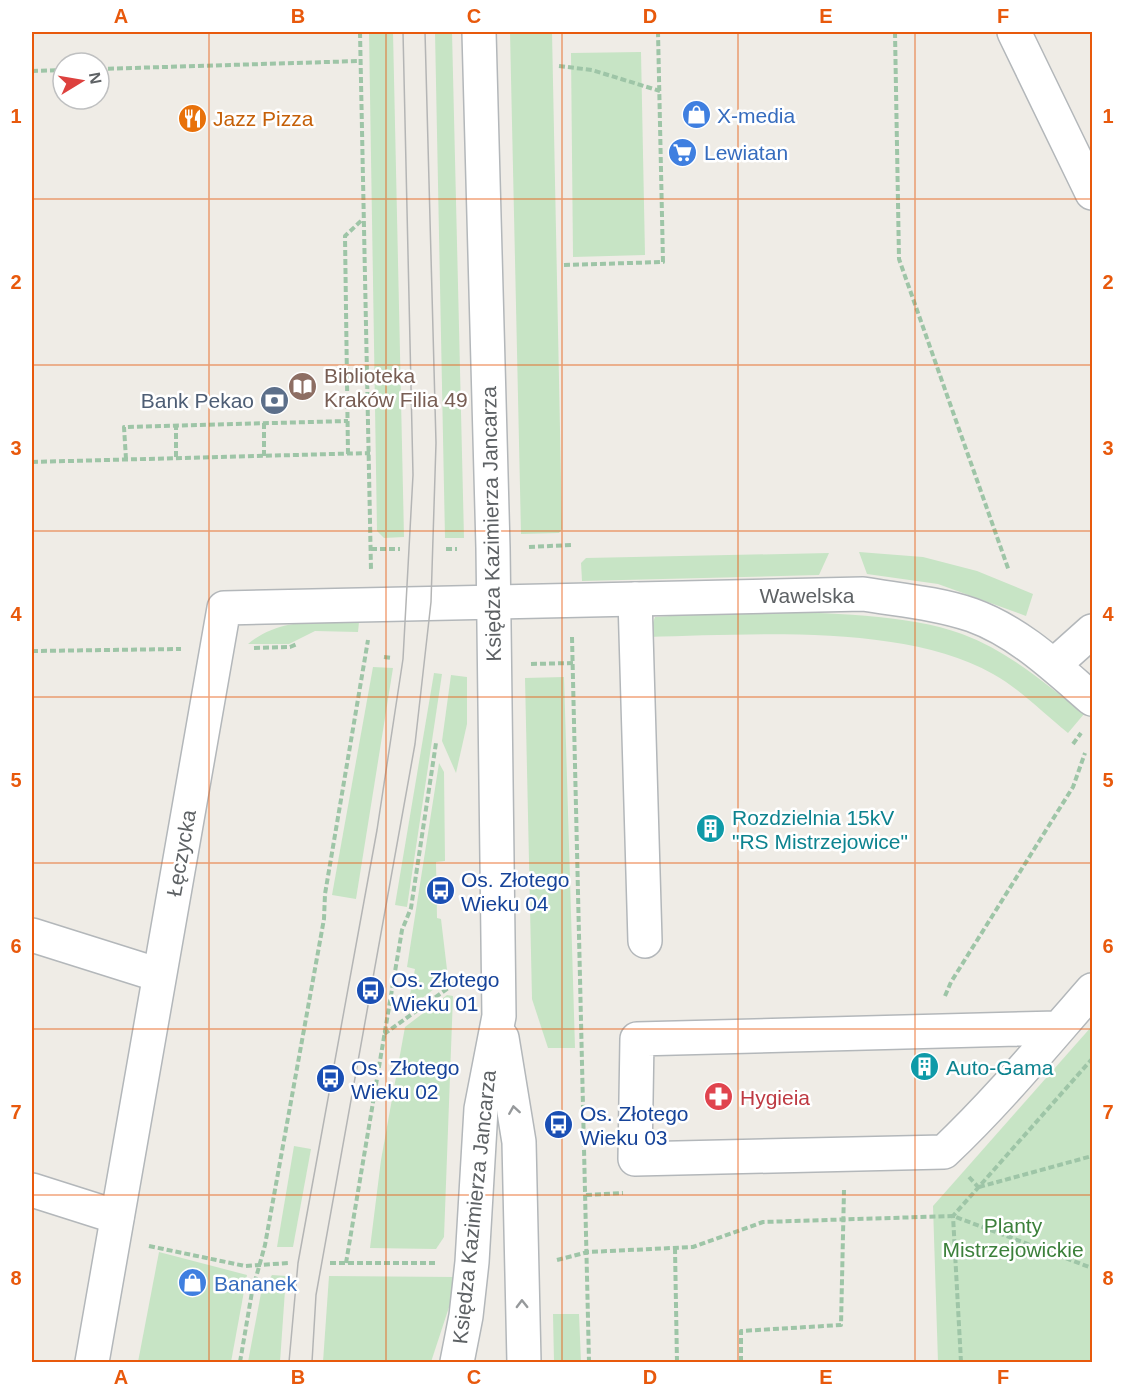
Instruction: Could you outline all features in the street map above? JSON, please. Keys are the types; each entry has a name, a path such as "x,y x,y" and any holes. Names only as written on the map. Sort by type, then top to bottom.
{"street":[{"name":"Księdza Kazimierza Jancarza","path":"479,32 493,603 498,1016 519,1142 524,1362"},
{"path":"1014,32 1092,193"},
{"name":"Wawelska","path":"493,603 758,595 875,596 945,608 972,615 996,625 1024,642 1054,665 1092,699"},
{"path":"635,599 645,941"},
{"name":"Łęczycka","path":"92,1362 224,608 493,603"},
{"path":"1054,665 1092,631"},
{"path":"32,935 159,975"},
{"path":"1058,1029 636,1039 635,1158 944,1152 967,1131 1058,1029 1092,990"},
{"name":"Księdza Kazimierza Jancarza","path":"456,1362 466,1316 472,1262 481,1109 498,1016"},
{"path":"32,1190 115,1228"}],"path":[{"path":"360,32 371,579"},
{"path":"564,265 663,262 658,32"},
{"path":"895,32 899,259 1009,571"},
{"path":"111,69 360,61"},
{"path":"559,66 592,70 660,91"},
{"path":"32,71 51,70"},
{"path":"348,454 345,236 364,218"},
{"path":"126,459 124,427 348,421"},
{"path":"264,423 264,456"},
{"path":"176,424 176,458"},
{"path":"32,462 370,453"},
{"path":"522,547 571,545"},
{"path":"371,549 400,549"},
{"path":"572,628 589,1362"},
{"path":"240,1362 324,919 325,894 366,655"},
{"path":"384,657 392,658"},
{"path":"521,664 573,663"},
{"path":"346,1263 402,930 411,908 436,743"},
{"path":"931,1031 951,982 1073,787 1085,753"},
{"path":"384,1034 458,981"},
{"path":"961,1362 953,1216 1092,1059"},
{"path":"979,1188 1092,1156"},
{"path":"548,1263 588,1252 693,1247 763,1222 953,1216 1092,1268"},
{"path":"741,1362 741,1331 841,1325 843,1219"},
{"path":"115,1228 245,1266 289,1263"},
{"path":"675,1248 678,1362"},
{"path":"330,1263 439,1263"}],"green space":[{"path":"369,32 393,32 404,537 384,538 377,531"},
{"path":"435,32 452,32 464,538 445,538"},
{"path":"510,32 552,32 562,529 559,533 521,534"},
{"path":"641,52 645,255 573,257 571,53"},
{"path":"859,552 923,557 977,571 1033,594 1026,616 938,584 867,574"},
{"path":"829,553 819,575 582,581 581,563 586,558"},
{"path":"745,611 826,613 884,618 912,621 962,634 1011,659 1084,714 1068,733 1022,694 993,674 956,658 915,646 871,639 778,634 648,637 655,617"},
{"path":"315,622 359,622 358,632 315,631 289,644 248,644 260,635 287,625"},
{"path":"373,667 393,668 356,899 332,895"},
{"path":"434,673 442,674 407,907 395,905"},
{"path":"451,675 467,677 467,724 456,773 442,741"},
{"path":"564,677 575,1048 548,1048 532,999 525,678"},
{"path":"439,763 444,772 445,861 436,862 437,918 441,919 448,978 407,1010 415,969 407,967"},
{"path":"447,995 453,996 444,1237 436,1249 370,1248 381,1160 405,1027"},
{"name":"Planty Mistrzejowickie","path":"1092,1026 1092,1362 938,1362 933,1206"},
{"path":"294,1146 311,1149 293,1247 277,1247"},
{"path":"159,1252 247,1275 231,1362 138,1362"},
{"path":"272,1275 286,1276 280,1362 248,1362 261,1293"},
{"path":"329,1276 455,1277 452,1298 431,1362 323,1362"},
{"path":"553,1314 579,1314 581,1362 554,1362"}],"tram line":[{"path":"289,1362 298,1263 377,830 403,659 413,475 403,32"},
{"path":"312,1362 316,1295 415,744 431,602 436,443 425,32"}],"place":[{"name":"X-media","path":"696,115"},
{"name":"Jazz Pizza","path":"192,118"},
{"name":"Lewiatan","path":"683,152"},
{"name":"Biblioteka Kraków Filia 49","path":"303,387"},
{"name":"Bank Pekao","path":"275,400"},
{"name":"Rozdzielnia 15kV \"RS Mistrzejowice\"","path":"711,829"},
{"name":"Os. Złotego Wieku 04","path":"440,891"},
{"name":"Os. Złotego Wieku 01","path":"370,991"},
{"name":"Auto-Gama","path":"925,1067"},
{"name":"Os. Złotego Wieku 02","path":"330,1079"},
{"name":"Hygieia","path":"719,1097"},
{"name":"Os. Złotego Wieku 03","path":"559,1125"},
{"name":"Bananek","path":"193,1283"}]}
